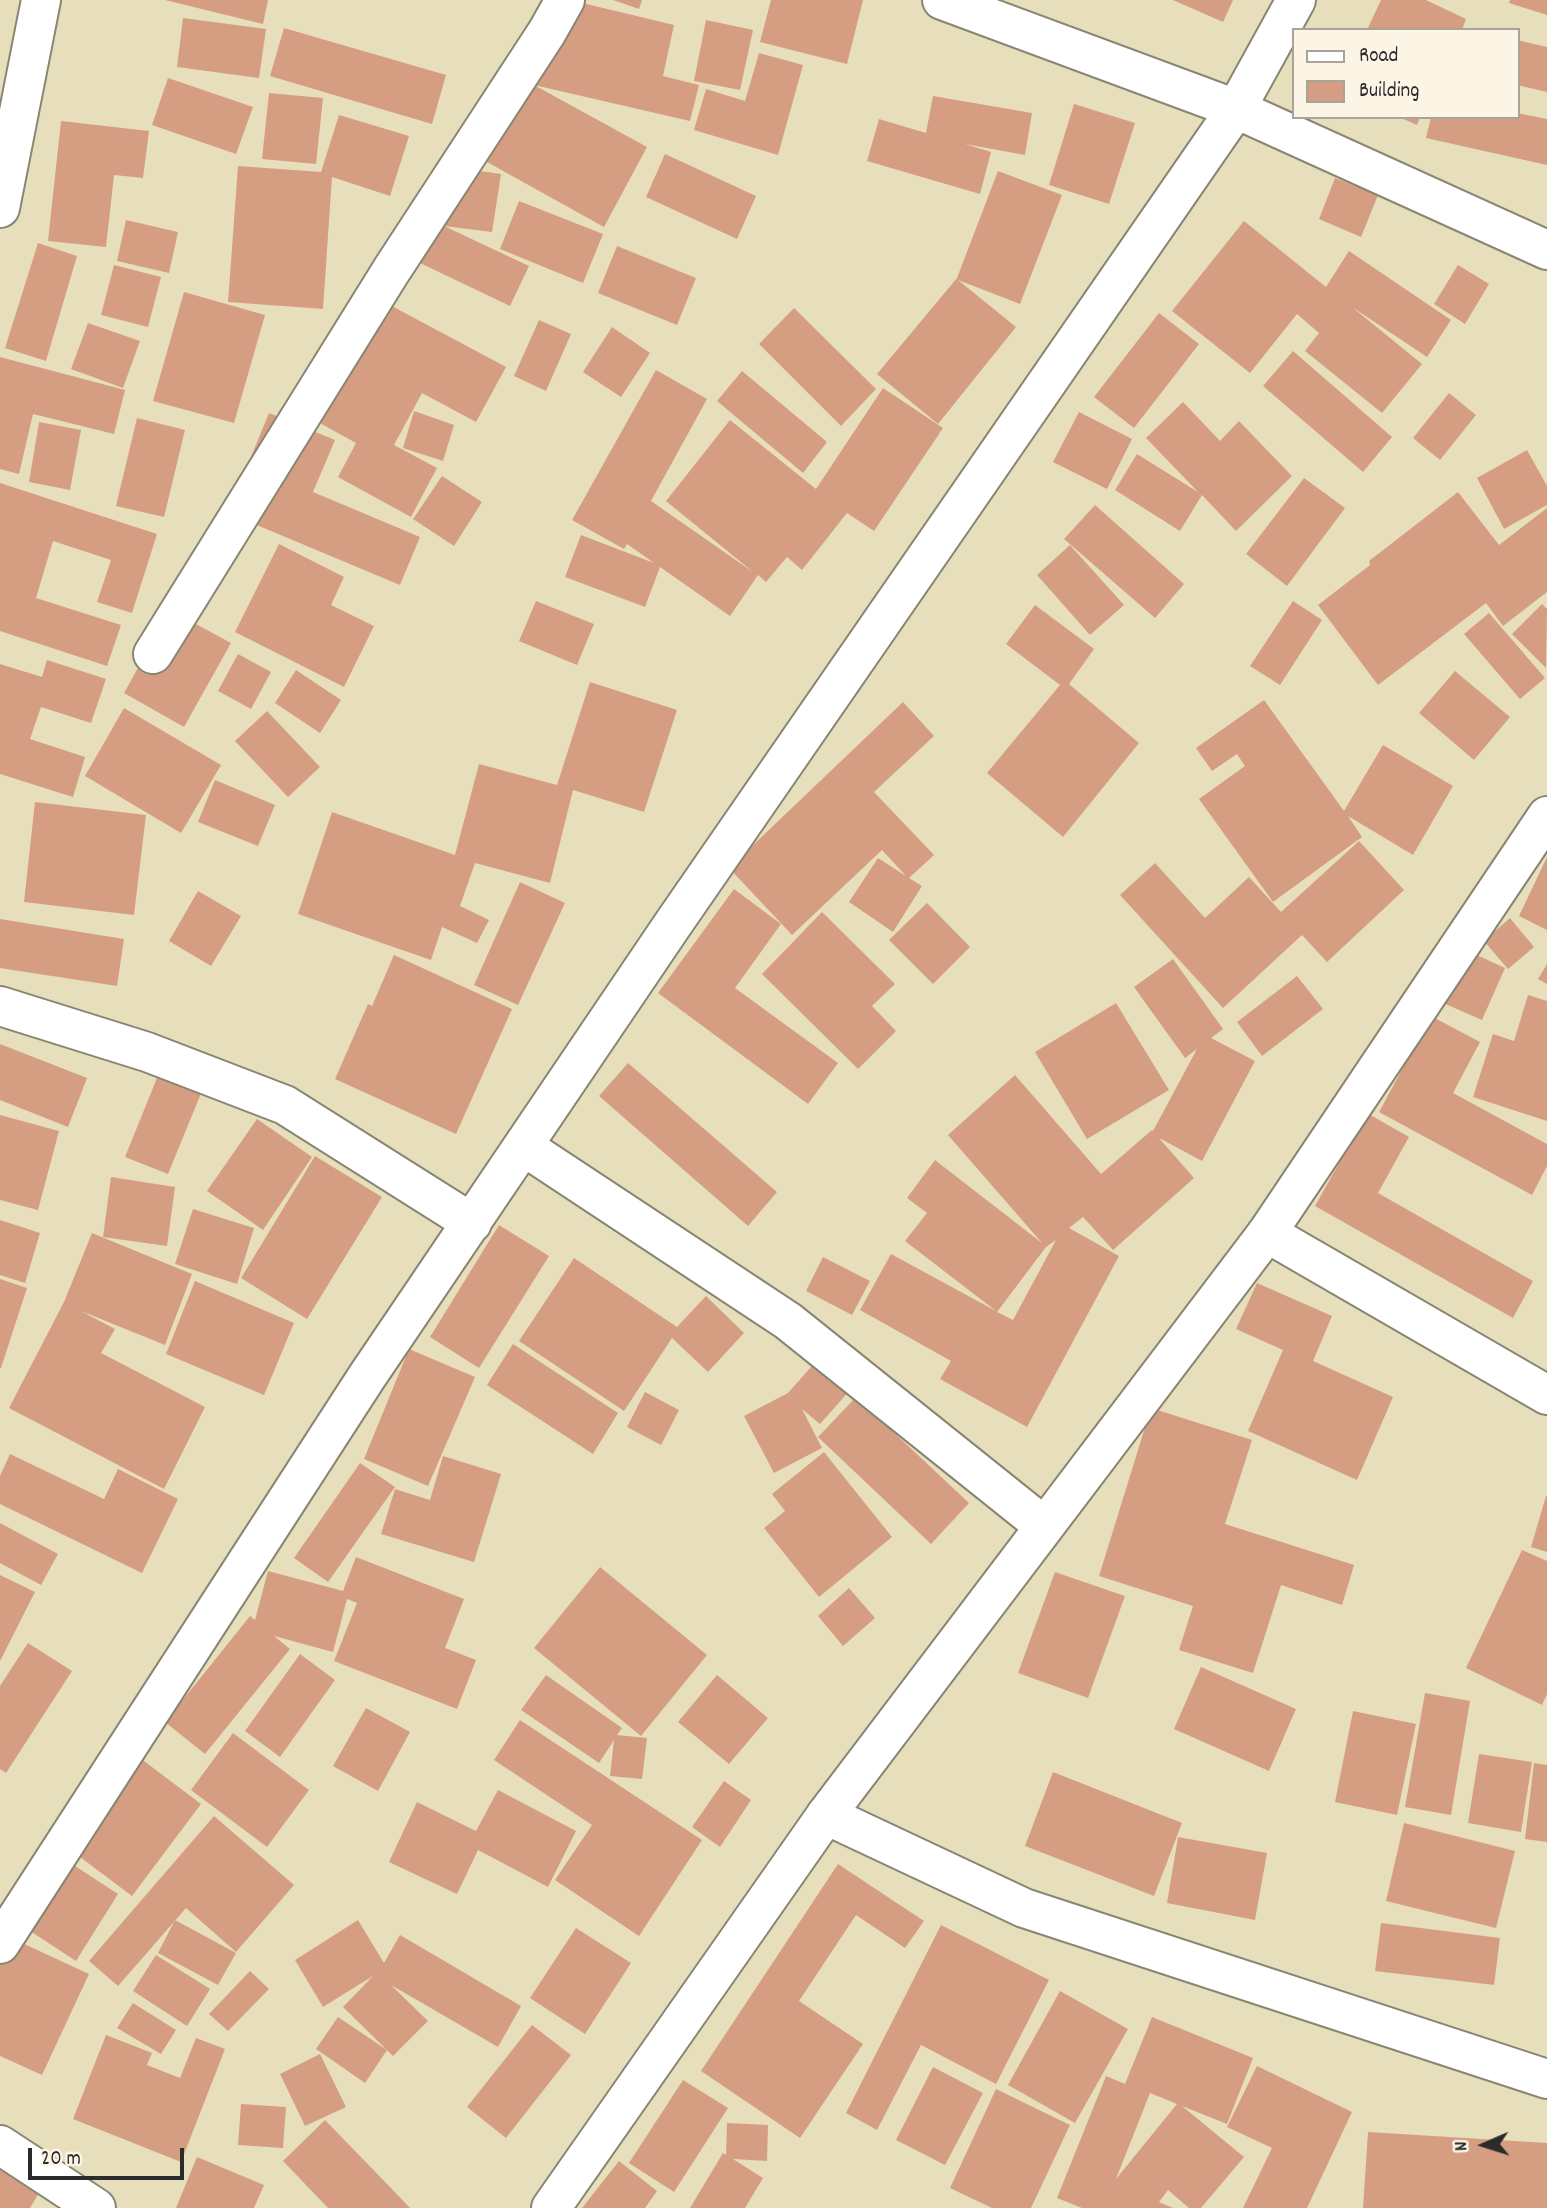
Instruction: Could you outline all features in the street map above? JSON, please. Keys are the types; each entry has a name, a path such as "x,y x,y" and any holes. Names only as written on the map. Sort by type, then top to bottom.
{"street":[{"path":"0,208 41,0"},
{"path":"153,654 391,271 547,32 565,0"},
{"path":"942,0 1236,109 1547,250"},
{"path":"0,1944 366,1378 673,924 1236,109 1296,0"},
{"path":"551,2208 826,1815 1267,1233 1547,816"},
{"path":"0,1006 147,1052 285,1105 472,1223"},
{"path":"523,1146 788,1321 1044,1526"},
{"path":"1267,1233 1547,1395"},
{"path":"826,1815 1024,1908 1547,2079"},
{"path":"0,2145 96,2208"}],"building":[{"path":"165,0 268,0 263,24"},
{"path":"570,0 674,25 663,76 699,85 690,121 534,85 647,147 604,227 478,157"},
{"path":"613,0 642,0 639,9"},
{"path":"771,0 863,0 847,64 760,42"},
{"path":"1173,0 1233,0 1223,22"},
{"path":"1381,0 1426,0 1466,19 1463,28 1368,28"},
{"path":"1510,0 1547,0 1547,15 1509,3"},
{"path":"183,18 266,29 259,78 177,67"},
{"path":"706,20 753,30 740,90 694,81"},
{"path":"284,28 446,75 432,124 270,76"},
{"path":"1519,40 1547,47 1547,92 1519,85"},
{"path":"759,53 803,65 778,155 694,130 706,89 745,101"},
{"path":"168,78 253,107 236,154 152,125"},
{"path":"269,93 323,98 316,164 262,159"},
{"path":"933,96 1032,113 1025,155 965,144 991,152 980,194 867,161 879,119 926,133"},
{"path":"1074,104 1135,123 1109,204 1049,185"},
{"path":"1519,113 1547,119 1547,165 1426,138 1431,119 1519,119"},
{"path":"339,115 409,136 390,196 332,177 323,309 228,302 238,166 321,172"},
{"path":"1404,119 1419,119 1417,125"},
{"path":"61,121 149,131 143,178 114,175 106,247 48,241"},
{"path":"665,154 756,196 737,239 646,197"},
{"path":"452,167 501,174 492,232 444,226 529,266 510,306 399,253"},
{"path":"998,171 1062,195 1020,304 958,280 1016,327 938,424 877,374 957,278"},
{"path":"1335,178 1378,195 1361,237 1319,219"},
{"path":"519,201 603,234 583,283 500,249"},
{"path":"126,220 178,232 169,273 117,261"},
{"path":"1244,221 1326,287 1349,251 1451,320 1427,357 1352,307 1422,364 1382,413 1305,351 1319,333 1297,314 1250,373 1172,311"},
{"path":"38,243 77,256 46,361 5,348"},
{"path":"617,246 696,278 677,325 598,293"},
{"path":"114,265 161,277 148,327 101,315"},
{"path":"1458,265 1489,284 1465,324 1434,304"},
{"path":"362,290 506,367 476,422 422,393 394,445 437,468 411,517 338,477 356,443 298,411"},
{"path":"184,292 265,315 234,423 153,401"},
{"path":"794,308 876,389 841,426 759,344"},
{"path":"1159,313 1199,344 1134,428 1094,397"},
{"path":"539,320 571,334 546,391 514,376"},
{"path":"88,323 140,341 123,388 71,369"},
{"path":"612,327 650,353 621,397 583,372"},
{"path":"1293,351 1392,437 1363,472 1263,386"},
{"path":"0,357 125,390 114,434 33,414 19,474 0,469"},
{"path":"656,370 707,399 651,501 753,572 666,501 730,420 816,489 883,388 943,428 874,531 847,513 802,570 787,557 766,582 758,575 730,616 660,567 645,607 565,577 581,535 654,563 627,544 624,549 572,520"},
{"path":"742,371 827,442 803,473 717,401"},
{"path":"1449,393 1476,415 1440,460 1413,438"},
{"path":"1183,402 1220,441 1239,421 1292,476 1236,531 1202,495 1180,531 1115,490 1137,454 1198,492 1146,438"},
{"path":"414,411 454,425 443,461 403,448"},
{"path":"1079,412 1132,439 1107,489 1053,462"},
{"path":"269,413 335,440 313,492 420,537 400,585 228,513"},
{"path":"137,418 185,430 164,517 116,506"},
{"path":"39,422 81,430 70,490 29,482"},
{"path":"1527,450 1547,486 1547,505 1504,529 1477,478"},
{"path":"442,476 482,502 454,546 413,519"},
{"path":"1304,478 1345,508 1287,586 1246,554"},
{"path":"0,483 157,534 132,613 97,602 111,560 53,541 36,598 121,625 107,666 0,631"},
{"path":"1458,492 1499,545 1547,508 1547,592 1503,626 1486,603 1378,685 1318,605 1370,565 1369,561"},
{"path":"1095,505 1184,584 1155,618 1064,539"},
{"path":"279,544 344,577 331,605 374,626 344,687 235,632"},
{"path":"1070,545 1124,605 1090,635 1037,575"},
{"path":"536,601 594,624 577,665 519,641"},
{"path":"1293,601 1322,620 1280,685 1250,666"},
{"path":"1542,604 1547,609 1546,668 1512,634"},
{"path":"1035,605 1094,649 1069,684 1139,743 1063,837 987,773 1060,685 1006,644"},
{"path":"170,610 231,643 184,727 124,693"},
{"path":"1489,613 1545,678 1520,699 1464,634"},
{"path":"238,654 271,672 251,709 218,691"},
{"path":"47,660 106,679 91,723 41,707 30,739 85,757 73,797 0,774 0,664 42,677"},
{"path":"296,670 341,700 320,733 275,703"},
{"path":"1455,671 1510,717 1474,760 1419,713"},
{"path":"590,682 677,710 644,812 573,790 550,883 475,863 460,906 489,920 477,943 442,927 431,960 298,914 332,812 455,855 479,764 557,785"},
{"path":"1264,700 1344,811 1383,745 1453,786 1413,855 1348,816 1362,837 1273,902 1199,799 1245,766 1237,754 1212,771 1196,748"},
{"path":"903,702 934,736 874,792 934,855 909,878 922,886 893,932 849,902 878,858 906,876 882,850 792,935 729,868"},
{"path":"124,708 221,765 181,833 85,776"},
{"path":"267,711 320,767 288,797 235,741"},
{"path":"215,780 275,805 258,846 198,822"},
{"path":"35,802 146,815 134,915 24,902"},
{"path":"1359,841 1404,890 1327,962 1302,935 1223,1008 1120,895 1155,863 1205,918 1249,877 1281,912"},
{"path":"1547,857 1547,930 1519,916"},
{"path":"520,882 565,903 518,1005 474,985"},
{"path":"734,889 781,924 735,988 838,1063 808,1104 658,993"},
{"path":"198,891 241,916 211,966 169,941"},
{"path":"927,903 970,947 933,984 889,940"},
{"path":"822,912 895,984 872,1006 896,1031 858,1069 762,974"},
{"path":"1510,918 1534,947 1508,969 1484,941"},
{"path":"0,919 124,939 117,986 0,968"},
{"path":"1466,950 1505,968 1482,1020 1443,1003"},
{"path":"394,955 512,1009 456,1134 335,1079 368,1004 372,1006"},
{"path":"1173,959 1223,1029 1211,1038 1255,1061 1202,1161 1159,1138 1194,1178 1113,1250 1083,1217 1069,1228 1119,1256 1027,1427 940,1379 951,1361 860,1310 891,1254 996,1311 905,1241 927,1213 907,1198 935,1160 1042,1243 948,1135 1015,1075 1101,1174 1153,1131 1197,1049 1185,1058 1134,987","holes":["1056,1240 1013,1320 997,1312 1046,1247"]},
{"path":"1547,964 1547,984 1538,979"},
{"path":"1297,976 1323,1009 1262,1056 1237,1022"},
{"path":"1528,995 1547,1001 1547,1121 1473,1097 1493,1034 1514,1041"},
{"path":"1116,1003 1169,1090 1087,1139 1035,1052"},
{"path":"1431,1016 1480,1042 1453,1093 1547,1144 1547,1166 1532,1195 1379,1112"},
{"path":"0,1044 87,1078 68,1127 0,1100"},
{"path":"628,1063 777,1192 748,1226 599,1096"},
{"path":"159,1073 202,1091 168,1174 125,1157"},
{"path":"1367,1113 1409,1137 1378,1193 1533,1281 1513,1318 1315,1206"},
{"path":"0,1115 59,1131 38,1210 0,1200"},
{"path":"257,1119 312,1157 263,1230 207,1191"},
{"path":"315,1156 382,1197 307,1319 241,1278"},
{"path":"111,1177 175,1187 167,1246 103,1237"},
{"path":"193,1209 254,1228 237,1284 175,1264"},
{"path":"0,1220 40,1233 25,1283 0,1275"},
{"path":"499,1225 549,1256 479,1368 430,1337"},
{"path":"92,1233 192,1274 165,1345 81,1311 115,1329 101,1353 205,1407 164,1489 9,1408 64,1302"},
{"path":"823,1257 870,1281 852,1315 806,1291"},
{"path":"574,1258 677,1327 706,1296 744,1333 708,1372 672,1338 624,1411 519,1341"},
{"path":"0,1279 27,1288 1,1368 0,1368"},
{"path":"195,1281 294,1323 264,1395 166,1354"},
{"path":"1257,1283 1332,1316 1313,1361 1393,1397 1357,1480 1248,1431 1283,1350 1236,1329"},
{"path":"513,1344 618,1413 593,1454 487,1385"},
{"path":"409,1349 475,1377 428,1486 364,1459"},
{"path":"819,1358 853,1387 820,1424 802,1409 822,1448 774,1473 744,1416 788,1393"},
{"path":"645,1392 679,1410 661,1445 627,1427"},
{"path":"856,1397 969,1503 931,1544 818,1437"},
{"path":"1151,1408 1252,1440 1225,1524 1354,1565 1342,1605 1281,1585 1253,1673 1179,1650 1193,1606 1099,1576"},
{"path":"824,1452 892,1537 819,1597 764,1528 785,1511 772,1494"},
{"path":"10,1454 104,1499 118,1469 178,1499 142,1573 0,1504 0,1476"},
{"path":"443,1456 501,1474 474,1562 381,1534 395,1489 430,1500"},
{"path":"360,1463 395,1487 328,1582 294,1558"},
{"path":"1547,1496 1547,1552 1531,1547"},
{"path":"0,1523 58,1554 41,1585 0,1563"},
{"path":"1522,1550 1547,1561 1547,1694 1542,1705 1466,1668"},
{"path":"356,1557 464,1599 445,1648 476,1660 457,1709 334,1661 357,1603 347,1599 333,1652 274,1636 290,1649 205,1754 165,1722 250,1616 255,1620 268,1571 343,1591"},
{"path":"600,1567 707,1655 641,1736 534,1648"},
{"path":"1055,1572 1125,1596 1088,1698 1018,1673"},
{"path":"0,1575 35,1592 0,1661"},
{"path":"849,1588 875,1618 843,1646 818,1616"},
{"path":"28,1643 72,1671 6,1773 0,1769 0,1686"},
{"path":"300,1654 335,1680 280,1757 245,1731"},
{"path":"1201,1667 1296,1709 1269,1771 1174,1729"},
{"path":"546,1675 622,1728 617,1735 647,1738 642,1779 610,1776 614,1740 599,1763 521,1710"},
{"path":"717,1675 768,1718 729,1764 678,1722"},
{"path":"1425,1693 1470,1701 1451,1815 1405,1807"},
{"path":"366,1708 410,1732 378,1791 333,1766"},
{"path":"1353,1711 1416,1724 1397,1815 1335,1802"},
{"path":"520,1720 702,1840 639,1936 555,1880 592,1825 494,1760"},
{"path":"233,1733 309,1790 267,1847 191,1790"},
{"path":"1479,1754 1532,1762 1521,1832 1468,1823"},
{"path":"140,1758 201,1804 132,1896 72,1851"},
{"path":"1534,1763 1547,1765 1547,1842 1525,1839"},
{"path":"1053,1772 1182,1823 1154,1896 1025,1846"},
{"path":"724,1781 751,1800 720,1847 692,1827"},
{"path":"498,1790 576,1831 548,1887 478,1850 457,1894 389,1862 417,1802 476,1831"},
{"path":"214,1816 294,1885 236,1952 186,1908 118,1986 89,1961"},
{"path":"1404,1823 1515,1851 1496,1928 1386,1901"},
{"path":"1178,1837 1267,1853 1255,1920 1167,1903"},
{"path":"49,1849 118,1894 76,1961 7,1916"},
{"path":"838,1864 924,1921 905,1948 856,1915 799,2001 863,2044 800,2138 701,2071"},
{"path":"175,1920 236,1953 218,1985 158,1953"},
{"path":"358,1920 384,1963 400,1935 521,2006 498,2047 391,1985 428,2021 393,2056 343,2007 373,1976 323,2007 295,1960"},
{"path":"1381,1923 1500,1938 1494,1985 1375,1971"},
{"path":"941,1925 1049,1980 996,2084 921,2045 877,2130 846,2113"},
{"path":"576,1928 631,1963 585,2034 530,1998"},
{"path":"7,1936 89,1974 42,2075 0,2056 0,1951"},
{"path":"156,1955 210,1989 187,2026 133,1991"},
{"path":"250,1971 269,1989 228,2031 209,2014"},
{"path":"1060,1991 1128,2029 1075,2123 1008,2085"},
{"path":"133,2003 176,2030 161,2054 117,2028"},
{"path":"338,2017 387,2050 365,2083 316,2049"},
{"path":"1152,2017 1253,2058 1227,2124 1182,2106 1244,2157 1201,2208 1189,2208 1168,2190 1159,2202 1173,2208 1082,2208 1057,2198 1106,2076 1125,2084","holes":["1150,2093 1177,2104 1116,2179"]},
{"path":"532,2025 571,2055 506,2138 467,2107"},
{"path":"106,2035 152,2053 147,2065 180,2078 196,2038 225,2049 181,2162 73,2119"},
{"path":"320,2054 346,2107 305,2126 280,2074"},
{"path":"1257,2066 1352,2112 1307,2208 1243,2208 1272,2148 1227,2127"},
{"path":"933,2067 983,2093 945,2165 896,2140"},
{"path":"683,2080 728,2108 674,2192 629,2163"},
{"path":"996,2089 1070,2125 1031,2208 992,2208 950,2188"},
{"path":"241,2104 286,2107 283,2148 238,2145"},
{"path":"325,2120 410,2208 328,2208 283,2161"},
{"path":"727,2123 768,2125 767,2161 733,2159 763,2178 745,2208 690,2208 723,2153 726,2155"},
{"path":"1368,2132 1547,2143 1547,2208 1363,2208"},
{"path":"197,2157 264,2185 254,2208 176,2208"},
{"path":"619,2161 657,2191 645,2208 582,2208"},
{"path":"0,2167 39,2193 30,2208 0,2208"}]}
